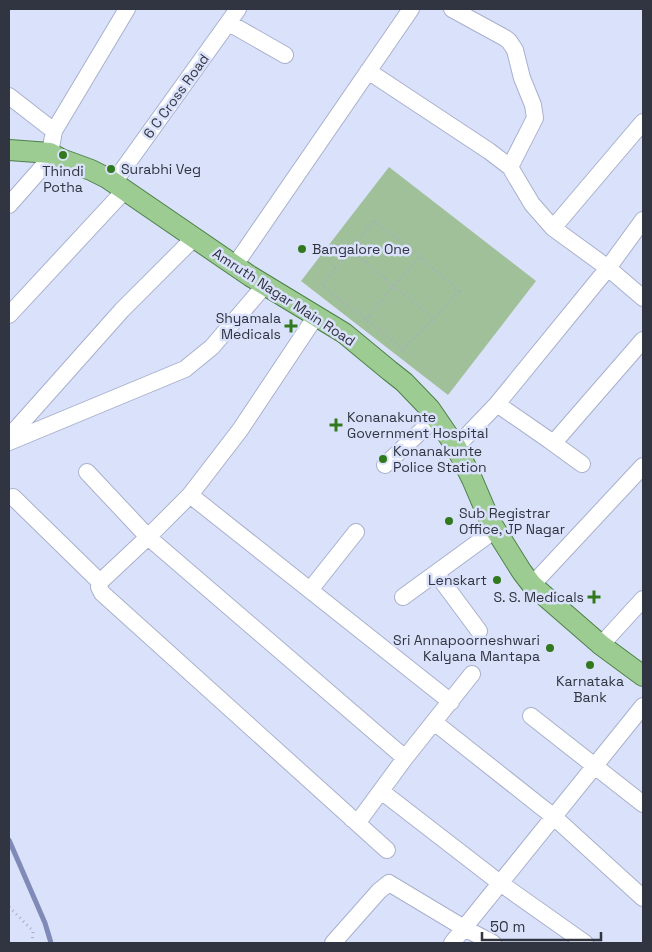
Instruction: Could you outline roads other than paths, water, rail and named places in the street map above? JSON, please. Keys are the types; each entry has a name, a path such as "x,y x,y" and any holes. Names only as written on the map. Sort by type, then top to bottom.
{"main road":[{"name":"Amruth Nagar Main Road","path":"9,150 52,158 91,170 120,186 265,285 344,333 404,382 430,409 456,446 485,512 532,585 600,645 643,676"},
{"name":"Amruth Nagar Main Road","path":"9,159 52,158"}],"street":[{"path":"9,205 52,158 54,131 127,9"},
{"name":"6 C Cross Road","path":"9,315 120,186 238,9"},
{"path":"235,265 412,9"},
{"path":"452,9 505,38 515,50 522,78 536,118 510,167"},
{"path":"229,23 285,55"},
{"path":"368,71 510,167 532,204 553,228 608,268 643,298"},
{"path":"9,96 54,131"},
{"path":"553,228 643,122"},
{"path":"456,446 497,404 608,268 643,220"},
{"path":"9,437 122,310 194,238"},
{"path":"9,442 185,368 212,347 265,285"},
{"path":"316,316 240,430 190,495 100,582 98,587 102,593 387,850"},
{"path":"548,440 557,439 643,340"},
{"path":"497,404 582,464"},
{"path":"385,465 436,417"},
{"path":"532,585 643,466"},
{"path":"87,472 148,537 405,758"},
{"path":"190,495 451,702"},
{"path":"13,497 100,582"},
{"path":"403,597 495,530"},
{"path":"310,590 356,532"},
{"path":"436,573 479,631"},
{"path":"600,645 643,599"},
{"path":"352,819 358,820 360,818 472,674"},
{"path":"452,943 643,706"},
{"path":"531,716 643,804"},
{"path":"434,722 554,817 643,898"},
{"path":"381,790 500,884 584,943"},
{"path":"333,943 379,891 390,883 464,928 493,943"}],"waterway":[{"path":"9,840 45,923 51,943"}],"place":[{"name":"Thindi Potha","path":"63,155"},
{"name":"Surabhi Veg","path":"111,169"},
{"name":"Bangalore One","path":"302,249"},
{"name":"Shyamala Medicals","path":"291,326"},
{"name":"Konanakunte Government Hospital","path":"336,425"},
{"name":"Konanakunte Police Station","path":"383,459"},
{"name":"Sub Registrar Office, JP Nagar","path":"449,521"},
{"name":"Lenskart","path":"497,580"},
{"name":"S. S. Medicals","path":"594,597"},
{"name":"Sri Annapoorneshwari Kalyana Mantapa","path":"550,648"},
{"name":"Karnataka Bank","path":"590,665"}]}
